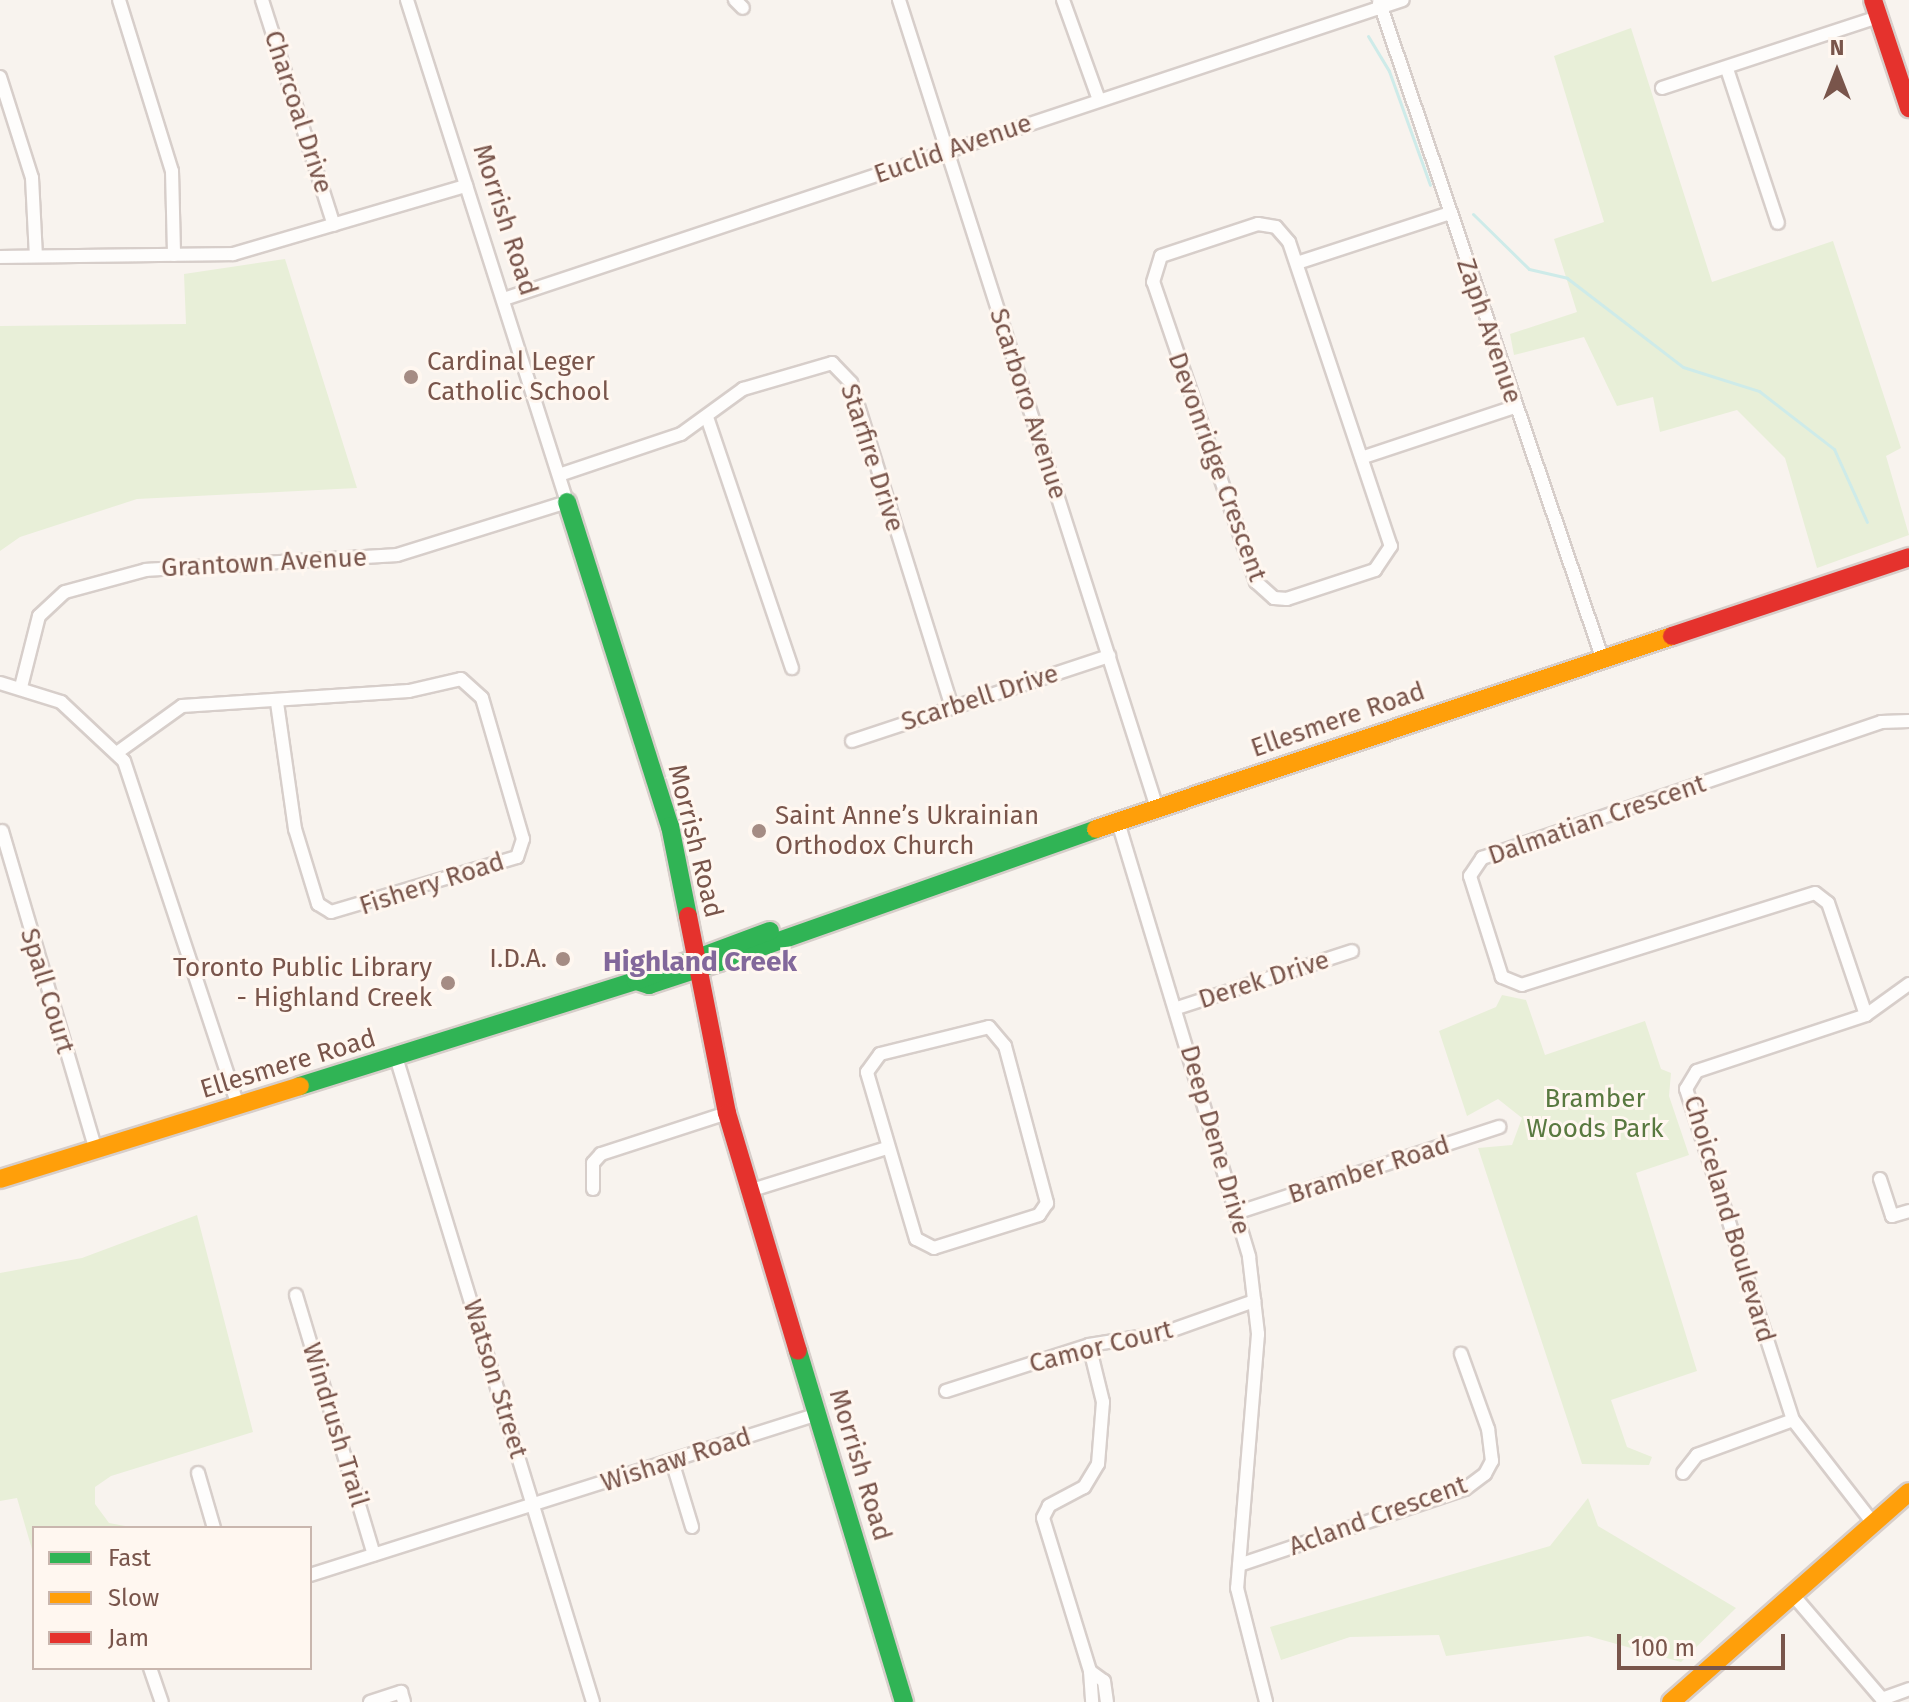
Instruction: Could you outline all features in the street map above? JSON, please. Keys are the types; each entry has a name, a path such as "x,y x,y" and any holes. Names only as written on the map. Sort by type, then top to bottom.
{"main road":[{"path":"1875,8 1909,108"},
{"name":"Morrish Road","path":"567,502 670,826 727,1113 904,1702"},
{"name":"Ellesmere Road","path":"0,1179 636,981 649,985 696,963 1909,557"},
{"path":"1671,1702 1909,1492"}],"street":[{"path":"119,0 172,171 174,255"},
{"name":"Charcoal Drive","path":"262,0 334,225"},
{"name":"Morrish Road","path":"407,0 567,502"},
{"name":"Scarboro Avenue","path":"899,0 1157,808"},
{"path":"1063,0 1099,100"},
{"name":"Euclid Avenue","path":"504,299 1380,4 1403,0"},
{"name":"Zaph Avenue","path":"1380,4 1514,407 1603,660"},
{"path":"1662,88 1727,69 1875,8"},
{"path":"1727,69 1778,223"},
{"path":"0,77 32,178 36,256"},
{"path":"0,257 252,251 466,186"},
{"path":"1297,263 1450,213"},
{"name":"Devonridge Crescent","path":"1269,224 1284,233 1364,457 1391,546 1384,564 1287,599 1262,592 1164,319 1154,263 1269,224"},
{"name":"Starfire Drive","path":"559,475 708,420 743,389 815,365 832,363 844,374 952,707"},
{"path":"1364,457 1514,407"},
{"path":"708,420 719,435 792,668"},
{"name":"Grantown Avenue","path":"21,687 39,616 65,592 146,570 397,555 567,502"},
{"name":"Scarbell Drive","path":"852,741 1109,656"},
{"name":"Fishery Road","path":"118,752 182,706 277,703 461,679 475,685 523,839 517,857 331,912 318,904 295,829 277,703"},
{"path":"0,683 21,687 61,702 118,752 143,805 238,1106"},
{"name":"Dalmatian Crescent","path":"1866,1015 1828,903 1815,893 1522,985 1502,977 1470,876 1482,858 1881,722 1909,721"},
{"name":"Deep Dene Drive","path":"1118,822 1239,1212 1254,1301 1258,1334 1239,1565 1241,1619 1266,1702"},
{"name":"Spall Court","path":"2,831 96,1150"},
{"name":"Derek Drive","path":"1177,1008 1352,951"},
{"name":"Choiceland Boulevard","path":"1873,1523 1793,1420 1687,1085 1703,1069 1866,1015 1909,984"},
{"path":"989,1027 1005,1046 1047,1203 1039,1215 934,1248 916,1239 887,1148 865,1082 875,1057 989,1027"},
{"name":"Watson Street","path":"396,1057 593,1702"},
{"path":"593,1189 593,1163 601,1154 727,1113"},
{"name":"Bramber Road","path":"1239,1212 1499,1127"},
{"path":"749,1191 887,1148"},
{"path":"1880,1179 1892,1216 1909,1211"},
{"name":"Windrush Trail","path":"296,1295 374,1555"},
{"name":"Camor Court","path":"946,1391 1089,1345 1164,1333 1254,1301"},
{"path":"1089,1345 1103,1402 1098,1464 1084,1487 1049,1506 1043,1518 1090,1671 1092,1702"},
{"name":"Acland Crescent","path":"1239,1565 1480,1479 1493,1452 1461,1354"},
{"name":"Wishaw Road","path":"312,1574 818,1414"},
{"path":"1683,1473 1697,1455 1793,1420"},
{"path":"672,1461 692,1527"},
{"path":"198,1473 213,1526"},
{"path":"1793,1595 1882,1699 1909,1689"},
{"path":"151,1670 162,1702"},
{"path":"1090,1671 1104,1681 1107,1702"},
{"path":"370,1702 401,1692 404,1702"}],"green space":[{"path":"1631,28 1712,282 1833,241 1901,448 1886,456 1909,535 1817,568 1785,458 1737,410 1660,432 1653,397 1617,406 1584,337 1514,355 1510,334 1577,312 1554,239 1604,222 1554,56"},
{"path":"285,259 357,488 137,499 20,537 0,551 0,326 186,324 184,274"},
{"name":"Bramber Woods Park","path":"1502,995 1526,1000 1545,1055 1645,1021 1661,1069 1671,1073 1669,1096 1689,1155 1636,1173 1697,1371 1611,1400 1627,1447 1652,1457 1649,1465 1582,1464 1478,1148 1512,1145 1522,1118 1498,1099 1467,1116 1439,1031 1496,1007"},
{"path":"197,1215 253,1432 111,1476 95,1487 95,1504 109,1523 125,1526 32,1526 32,1549 17,1498 0,1501 0,1273 82,1258"},
{"path":"1588,1498 1598,1526 1736,1608 1681,1662 1588,1636 1446,1656 1439,1635 1350,1637 1281,1660 1270,1627 1550,1546"}],"waterway":[{"path":"1368,36 1389,71 1430,185"},
{"path":"1473,214 1529,269 1567,278 1683,367 1759,391 1834,449 1867,522"}],"traffic: fast":[{"path":"567,502 670,826 688,916"},
{"path":"636,981 649,985 719,962 1096,829"},
{"path":"300,1086 636,981 770,931"},
{"path":"798,1351 904,1702"}],"traffic: slow":[{"path":"1096,829 1672,636"},
{"path":"0,1179 300,1086"},
{"path":"1671,1702 1909,1492"}],"traffic: jam":[{"path":"1873,0 1909,108"},
{"path":"1672,636 1909,557"},
{"path":"688,916 727,1113 798,1351"}],"place":[{"name":"Cardinal Leger Catholic School","path":"411,377"},
{"name":"Saint Anne’s Ukrainian Orthodox Church","path":"759,831"},
{"name":"I.D.A.","path":"563,959"},
{"name":"Toronto Public Library - Highland Creek","path":"448,983"}],"district":[{"name":"Highland Creek","path":"700,962"}]}
